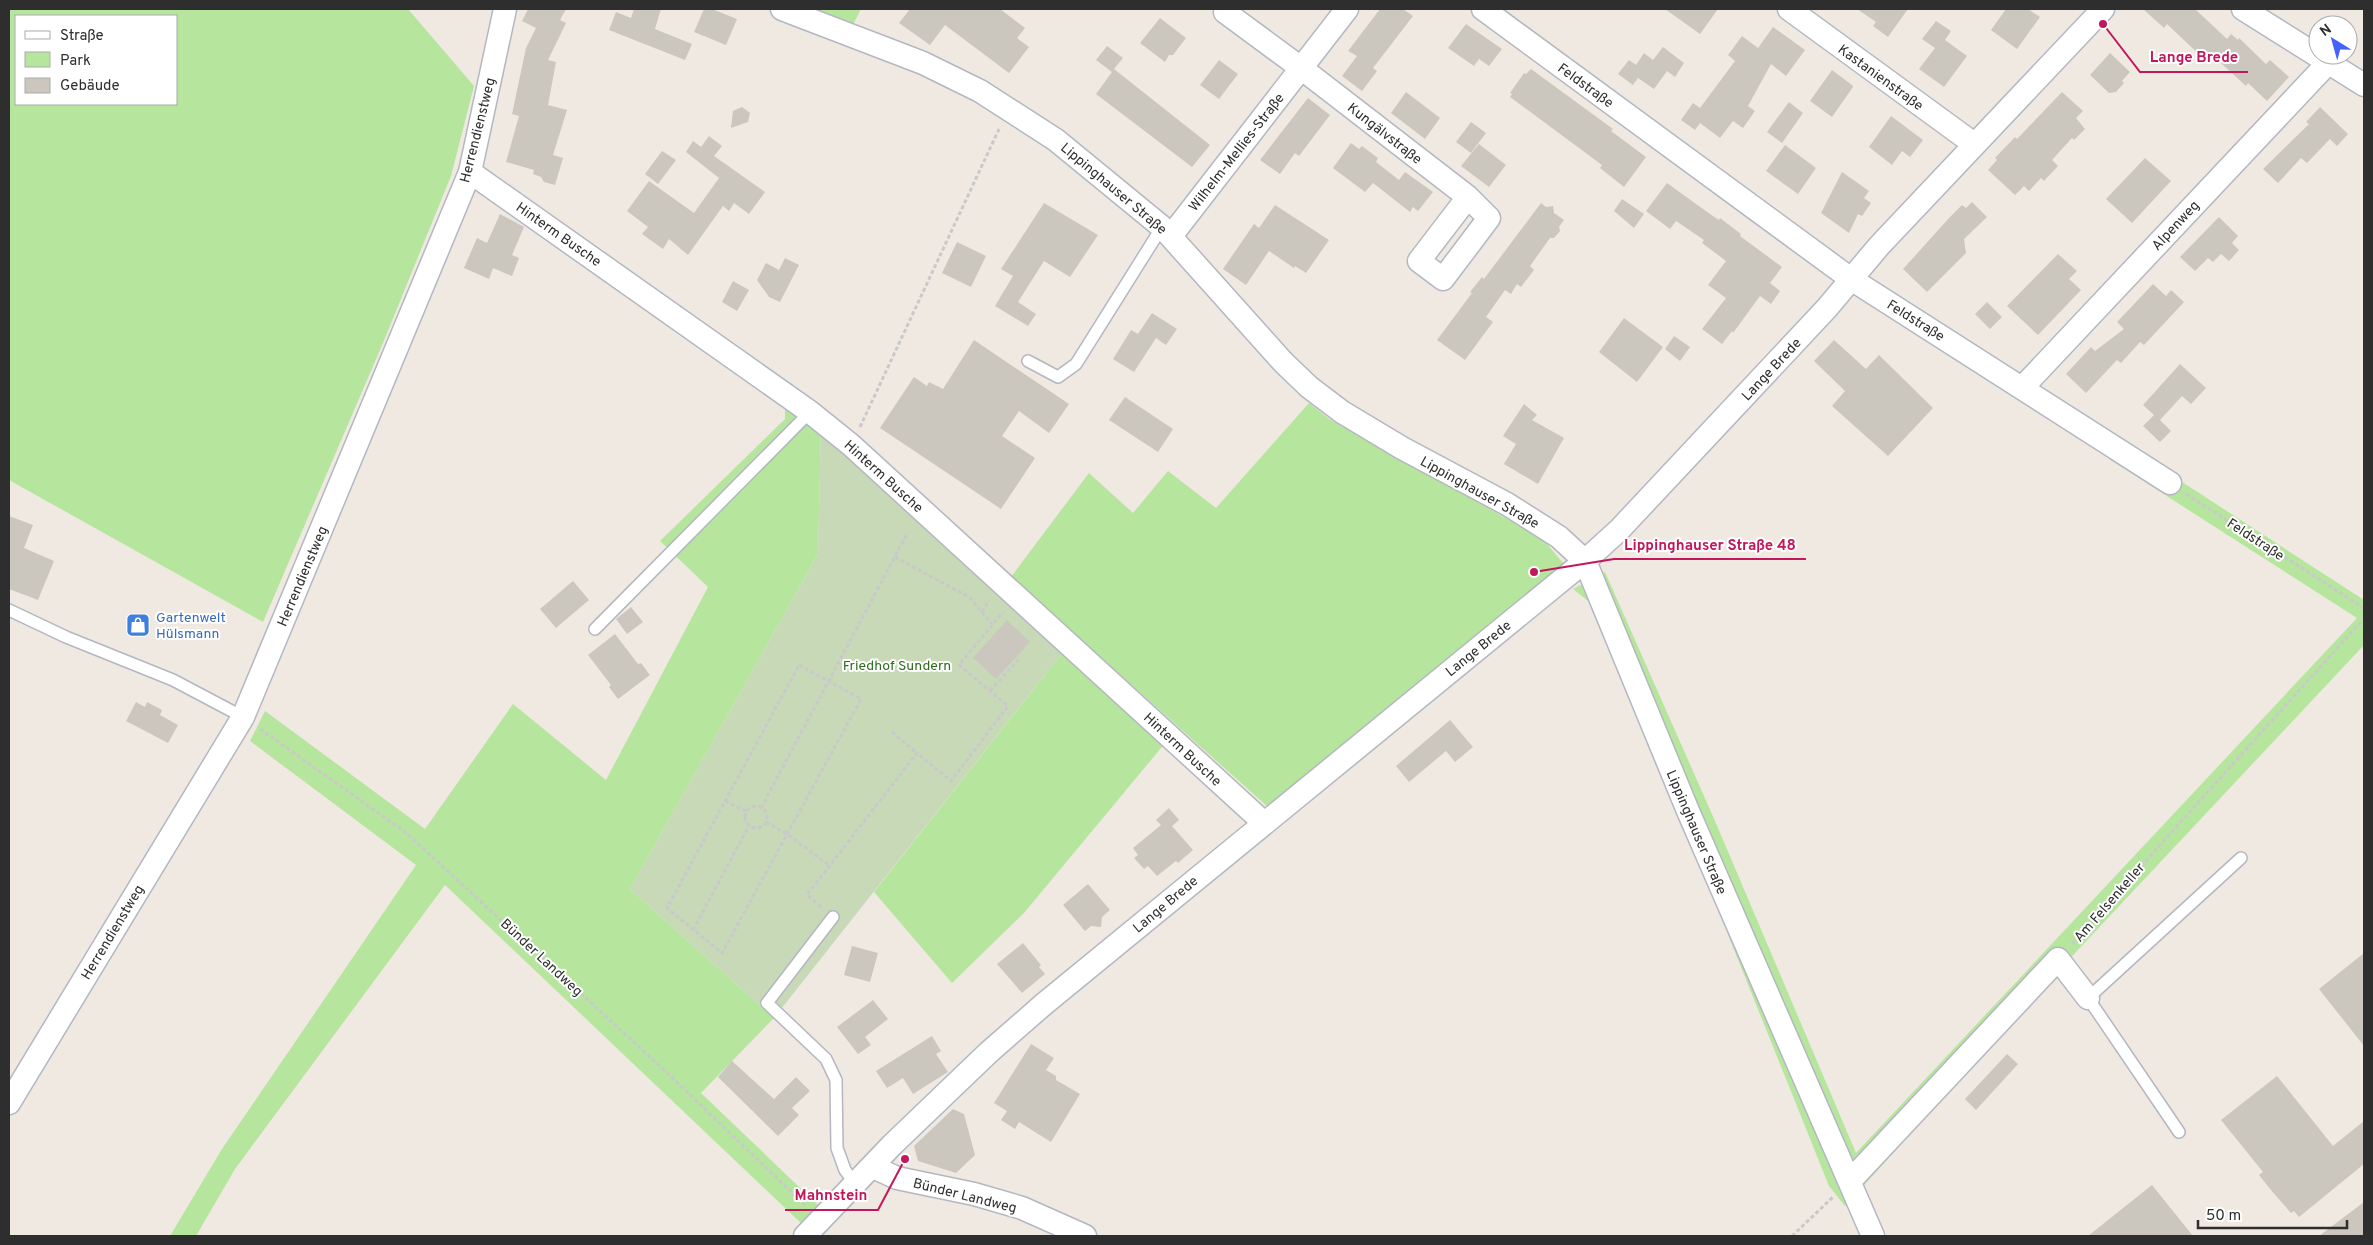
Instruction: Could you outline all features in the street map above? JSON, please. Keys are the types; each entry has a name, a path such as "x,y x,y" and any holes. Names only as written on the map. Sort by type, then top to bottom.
{"street":[{"name":"Herrendienstweg","path":"9,1102 243,717 470,172 505,9"},
{"name":"Lippinghauser Straße","path":"782,9 923,63 1009,108 1056,140 1167,232 1283,362 1309,387 1342,412 1402,448 1507,504 1559,537 1585,561 1688,811 1873,1236"},
{"name":"Wilhelm-Mellies-Straße","path":"1167,232 1347,9"},
{"name":"Feldstraße","path":"1483,9 1851,279 2170,483"},
{"name":"Kastanienstraße","path":"1789,9 1974,144"},
{"name":"Lange Brede","path":"805,1236 892,1146 988,1053 1044,1004 1263,822 1585,561 1619,530 1827,308 1879,246 2103,9"},
{"path":"2243,9 2308,50"},
{"path":"1225,12 1301,68"},
{"name":"Alpenweg","path":"2022,388 2326,65"},
{"path":"2331,65 2364,85"},
{"name":"Kungälvstraße","path":"1301,68 1468,197"},
{"name":"Hinterm Busche","path":"470,172 810,412 850,445 1263,822"},
{"path":"1850,1181 2058,959 2088,998"},
{"name":"Bünder Landweg","path":"873,1167 897,1178 974,1194 1022,1208 1085,1236"}],"lane":[{"path":"1028,361 1058,377 1076,364 1167,232"},
{"path":"594,629 810,412"},
{"path":"9,610 66,637 173,680 243,717"},
{"path":"2178,1132 2088,998 2241,858"},
{"path":"833,917 767,1003 826,1059 836,1080 837,1148 845,1170 856,1185"}],"path":[{"path":"850,445 1009,108"},
{"name":"Feldstraße","path":"2170,483 2364,608"},
{"path":"761,808 908,532"},
{"path":"892,732 951,781 1008,706 959,665 992,624 969,597 895,557"},
{"name":"Am Felsenkeller","path":"2058,959 2097,919 2133,875 2364,620"},
{"path":"990,691 1018,660"},
{"path":"799,665 861,699 722,953 668,908 726,801 799,665"},
{"name":"Bünder Landweg","path":"243,717 405,832 662,1068 822,1220"},
{"path":"833,917 807,895 917,753"},
{"path":"726,801 746,811"},
{"path":"746,811 752,807 761,808 766,815 766,822"},
{"path":"746,811 745,821 749,826 756,828 766,822"},
{"path":"766,822 787,834 830,866"},
{"path":"693,930 749,826"},
{"path":"1792,1236 1850,1181"}],"green space":[{"path":"9,9 408,9 474,86 451,176 383,343 263,622 9,480"},
{"path":"805,9 861,9 852,27"},
{"path":"785,403 821,428 818,554 630,889 774,1018 701,1093 820,1207 802,1224 445,885 235,1169 196,1236 170,1236 222,1149 416,865 250,741 265,711 425,829 513,704 606,780 708,587 660,541 785,419"},
{"path":"1309,403 1329,419 1543,539 1567,568 1269,808 1011,577 1089,473 1133,513 1168,471 1216,508"},
{"name":"Friedhof Sundern","path":"821,428 1063,652 774,1018 630,889 818,554"},
{"path":"2122,443 2364,600 2364,645 2076,952 1845,1206 1829,1186 1696,855 1588,601 1573,589 1605,572 1715,821 1856,1153 2357,618 2109,459"},
{"path":"1063,652 1166,742 1024,913 952,983 874,892"}],"building":[{"path":"528,9 566,9 560,20 566,23 548,60 556,62 548,105 567,110 553,155 563,158 555,185 544,182 541,177 533,174 534,170 506,162 519,116 512,114 526,48 536,28 522,21"},
{"path":"634,9 661,9 655,29 692,44 685,60 609,30 616,12 631,18"},
{"path":"704,9 712,9 737,19 726,45 694,32"},
{"path":"910,9 1000,9 1025,28 1017,38 1029,47 1009,73 945,25 930,45 899,23"},
{"path":"1380,9 1403,9 1413,16 1373,68 1377,71 1362,91 1342,76 1357,56 1348,51"},
{"path":"1665,9 1718,9 1700,34"},
{"path":"1857,9 1908,9 1888,37 1873,26 1876,22"},
{"path":"2006,9 2028,9 2040,17 2017,49 1991,30"},
{"path":"2143,9 2195,9 2227,39 2231,34 2238,40 2239,38 2266,64 2270,60 2289,77 2267,101 2248,83 2246,86 2212,55 2206,61 2167,24 2164,28"},
{"path":"1160,18 1186,38 1173,55 1169,55 1165,62 1140,43"},
{"path":"1936,21 1951,31 1945,40 1967,56 1944,87 1919,69 1935,48 1922,39"},
{"path":"1466,24 1502,49 1489,66 1479,59 1474,66 1448,48"},
{"path":"1773,27 1805,50 1786,76 1771,64 1748,106 1755,111 1743,128 1733,121 1720,138 1700,123 1695,130 1681,120 1693,103 1700,108 1735,61 1728,55 1742,36 1758,48"},
{"path":"1107,46 1123,58 1114,69 1210,145 1192,167 1096,94 1112,72 1096,60"},
{"path":"1663,47 1684,63 1675,77 1667,71 1654,89 1638,78 1633,85 1618,74 1629,60 1636,65 1644,53 1653,60"},
{"path":"2110,53 2130,72 2116,92 2109,93 2090,75"},
{"path":"1219,60 1238,74 1219,99 1200,85"},
{"path":"1531,69 1613,129 1611,131 1646,157 1624,187 1600,168 1602,165 1510,97 1512,94 1510,93 1524,73 1526,74"},
{"path":"1832,70 1853,87 1832,117 1810,101"},
{"path":"1406,92 1440,118 1425,139 1391,113"},
{"path":"2062,92 2083,111 2076,118 2085,129 2074,140 2072,138 2052,160 2058,166 2044,181 2041,178 2029,191 2024,186 2015,195 1988,170 1997,160 1995,158 2015,137 2017,139"},
{"path":"1308,98 1330,115 1299,156 1295,153 1280,174 1260,160"},
{"path":"1789,102 1803,113 1782,143 1767,132"},
{"path":"742,107 750,113 748,122 731,128 733,111"},
{"path":"2320,107 2348,134 2337,146 2330,139 2307,163 2301,158 2278,183 2263,169 2309,124 2306,122"},
{"path":"1891,116 1923,140 1910,157 1902,151 1892,165 1869,147"},
{"path":"1471,122 1486,133 1471,153 1456,142"},
{"path":"709,136 722,146 714,156 765,192 749,214 734,203 729,211 723,206 688,255 669,239 663,249 642,234 648,227 627,211 649,181 694,213 719,178 686,152 693,141 701,147"},
{"path":"1351,143 1359,149 1362,146 1378,158 1376,162 1399,180 1405,172 1433,192 1418,211 1413,207 1410,212 1373,183 1365,192 1333,168"},
{"path":"1479,144 1506,165 1489,187 1461,166"},
{"path":"1785,145 1816,168 1798,194 1766,171"},
{"path":"662,151 676,160 658,184 645,174"},
{"path":"2145,158 2171,181 2132,223 2106,199"},
{"path":"1842,172 1869,191 1864,198 1871,203 1862,216 1858,214 1849,233 1821,213"},
{"path":"1667,183 1719,220 1720,218 1741,234 1740,236 1782,267 1770,283 1780,291 1771,304 1760,296 1733,333 1732,331 1722,344 1702,329 1726,298 1708,285 1726,261 1702,243 1704,240 1676,221 1670,229 1646,211"},
{"path":"1622,199 1644,214 1634,228 1614,211"},
{"path":"1972,202 1987,217 1964,239 1966,253 1927,292 1903,269 1962,205 1966,208"},
{"path":"1044,203 1098,235 1070,277 1044,261 1018,302 1036,314 1028,326 995,306 1013,276 1001,269"},
{"path":"1541,203 1546,207 1553,206 1554,213 1564,220 1559,227 1560,231 1554,238 1550,238 1530,266 1534,270 1521,287 1517,284 1511,294 1505,290 1486,317 1493,322 1465,360 1437,340 1472,293 1470,292 1482,277 1484,279"},
{"path":"1275,205 1329,240 1306,273 1295,266 1294,268 1269,251 1246,285 1223,269 1254,224 1259,228"},
{"path":"500,214 524,227 512,255 519,258 512,276 493,268 489,279 464,268 477,238 487,243"},
{"path":"2219,217 2238,236 2232,243 2239,250 2229,261 2221,254 2213,262 2208,258 2195,271 2180,257"},
{"path":"957,242 986,256 971,287 942,273"},
{"path":"2058,254 2077,271 2069,279 2081,290 2038,335 2007,306"},
{"path":"785,258 799,265 780,302 769,297 757,280 766,263 779,270"},
{"path":"733,281 749,290 737,311 722,302"},
{"path":"2153,284 2166,296 2171,290 2184,302 2144,345 2140,342 2121,363 2117,360 2086,393 2066,374 2091,347 2095,351 2124,329 2117,322"},
{"path":"1987,302 2002,317 1990,329 1975,314"},
{"path":"1152,313 1177,329 1166,345 1156,338 1134,372 1113,359 1131,330 1138,334"},
{"path":"1624,318 1663,347 1637,382 1599,352"},
{"path":"1674,336 1690,347 1680,361 1665,349"},
{"path":"974,340 1069,404 1049,433 1019,411 1002,436 1035,458 1001,509 880,428 914,377 927,386 929,382 943,389"},
{"path":"1834,340 1866,369 1879,355 1933,408 1888,456 1832,406 1845,391 1814,361"},
{"path":"2180,364 2206,388 2191,404 2182,396 2160,420 2171,431 2160,442 2143,426 2154,415 2143,405"},
{"path":"1125,397 1173,429 1158,452 1109,420"},
{"path":"1524,404 1537,415 1532,420 1564,438 1538,484 1504,464 1516,444 1503,436"},
{"path":"9,516 33,525 24,548 54,561 38,600 9,589"},
{"path":"573,581 589,600 556,628 540,609"},
{"path":"631,607 643,622 627,634 616,619"},
{"path":"1007,620 1030,642 996,679 973,658"},
{"path":"615,634 638,664 641,663 650,675 618,699 609,687 611,685 588,655"},
{"path":"136,702 145,707 147,702 162,710 160,715 178,725 168,743 126,721"},
{"path":"1450,720 1473,747 1455,762 1446,751 1409,782 1396,766"},
{"path":"1169,808 1179,820 1172,826 1193,850 1178,863 1176,861 1157,876 1148,866 1144,869 1134,858 1138,855 1133,848 1161,825 1156,820"},
{"path":"1088,884 1110,910 1102,917 1101,927 1091,926 1085,931 1063,905"},
{"path":"1023,943 1041,965 1039,967 1045,974 1022,993 997,964"},
{"path":"852,946 878,953 870,982 844,975"},
{"path":"2364,953 2364,1046 2319,989"},
{"path":"873,1000 888,1019 865,1037 871,1045 858,1054 837,1027"},
{"path":"932,1036 941,1051 936,1054 948,1072 913,1094 903,1078 887,1088 876,1071"},
{"path":"1031,1044 1054,1058 1046,1070 1056,1076 1056,1080 1080,1094 1051,1142 1019,1122 1015,1129 1001,1120 1007,1111 994,1103"},
{"path":"2007,1054 2018,1064 1976,1110 1965,1099"},
{"path":"732,1061 774,1099 796,1077 810,1091 792,1108 799,1115 778,1136 718,1077"},
{"path":"2277,1076 2333,1146 2364,1121 2364,1164 2299,1217 2294,1211 2291,1213 2271,1190 2259,1175 2263,1172 2221,1120"},
{"path":"953,1109 964,1114 975,1155 956,1173 918,1161 914,1146"},
{"path":"2152,1185 2193,1236 2088,1236"},
{"path":"2364,1202 2364,1236 2319,1236"}],"place":[{"name":"Lange Brede","path":"2103,24"},
{"name":"Lippinghauser Straße 48","path":"1534,572"},
{"name":"Gartenwelt Hülsmann","path":"138,625"},
{"name":"Mahnstein","path":"905,1159"}]}
